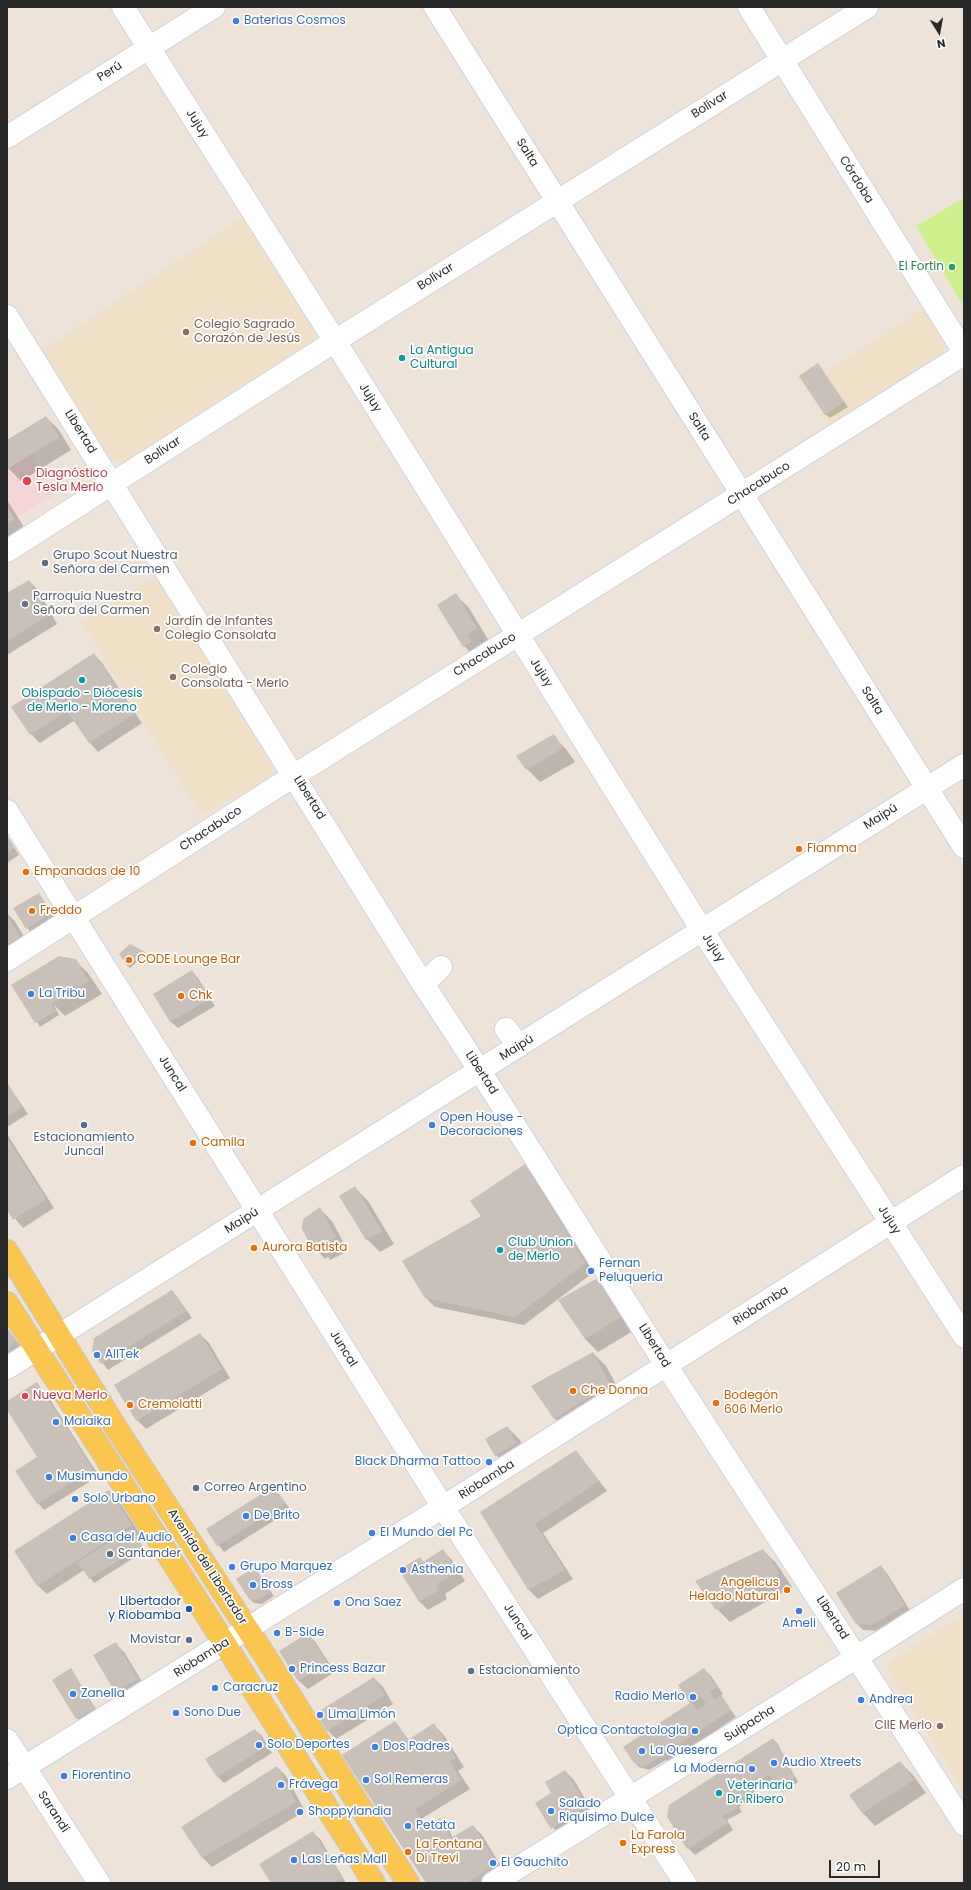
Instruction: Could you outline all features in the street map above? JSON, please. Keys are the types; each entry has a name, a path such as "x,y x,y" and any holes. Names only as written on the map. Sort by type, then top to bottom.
{"main road":[{"name":"Avenida del Libertador","path":"7,1251 120,1434 408,1883"},
{"path":"7,1303 225,1644 374,1883"}],"street":[{"name":"Jujuy","path":"124,7 335,341 702,930 964,1336"},
{"name":"Perú","path":"7,137 214,7"},
{"name":"Salta","path":"435,7 964,847"},
{"name":"Córdoba","path":"749,7 964,353"},
{"name":"Bolívar","path":"7,550 335,341 867,7"},
{"name":"Libertad","path":"7,316 295,775 423,984 481,1071 666,1366 857,1657 964,1824"},
{"name":"Chacabuco","path":"7,960 295,775 742,495 964,353"},
{"name":"Maipú","path":"7,1368 481,1071 964,765"},
{"name":"Juncal","path":"7,811 75,917 147,1049 257,1212 443,1508 685,1883"},
{"path":"423,984 441,967"},
{"path":"506,1029 519,1046"},
{"name":"Riobamba","path":"15,1773 443,1508 964,1176"},
{"name":"Suipacha","path":"493,1883 964,1589"},
{"name":"Sarandí","path":"7,1740 15,1773 100,1883"}],"shaded area":[{"name":"Colegio Sagrado Corazón de Jesús","path":"245,216 317,329 315,344 125,462 108,460 40,352"},
{"path":"924,308 946,343 943,357 832,428 797,376 819,361 827,372"},
{"name":"Diagnóstico Tesla Merlo","path":"31,454 56,494 15,519 7,506 7,469"},
{"path":"155,577 273,763 269,780 201,815 82,623"},
{"path":"964,1614 964,1793 888,1670 891,1661"}],"green space":[{"name":"El Fortin","path":"964,198 964,307 916,226"}],"building":[{"path":"818,363 844,402 825,415 799,376"},
{"path":"46,416 59,437 7,469 7,440"},
{"path":"7,506 15,519 7,524"},
{"name":"Parroquia Nuestra Señora del Carmen","path":"29,580 49,615 7,641 7,593"},
{"path":"456,593 477,628 467,634 471,642 463,647 437,605"},
{"name":"Obispado - Diócesis de Merlo - Moreno","path":"94,653 134,714 89,743 67,711 30,735 11,707"},
{"path":"554,734 563,748 526,770 516,756"},
{"path":"7,838 14,848 7,852"},
{"name":"Freddo","path":"39,893 52,913 26,929 13,908"},
{"path":"7,916 20,937 7,945"},
{"name":"CODE Lounge Bar","path":"130,944 145,952 128,967 119,954"},
{"path":"59,956 76,959 89,981 51,1004 56,1011 35,1023 11,985"},
{"name":"Chk","path":"192,970 209,999 170,1022 153,994"},
{"path":"7,1082 22,1107 7,1116"},
{"path":"7,1138 46,1199 13,1220 7,1210"},
{"name":"Club Union de Merlo","path":"525,1164 585,1263 515,1317 425,1298 402,1261 481,1216 470,1201"},
{"path":"355,1186 382,1231 366,1240 339,1196"},
{"path":"320,1207 336,1238 317,1248 315,1244 311,1246 302,1229 303,1219"},
{"path":"596,1279 621,1317 585,1339 558,1300"},
{"path":"172,1290 186,1311 101,1364 92,1351 94,1338"},
{"path":"7,1328 14,1340 7,1352"},
{"path":"200,1333 222,1369 136,1421 114,1385"},
{"path":"593,1352 610,1384 554,1419 531,1386"},
{"path":"37,1382 93,1469 37,1504 15,1471 37,1457 7,1410 7,1401"},
{"path":"507,1426 517,1443 495,1456 485,1439"},
{"path":"576,1450 599,1481 535,1524 565,1570 528,1590 480,1512"},
{"name":"De Brito","path":"274,1486 285,1503 217,1546 206,1529"},
{"name":"Casa del Audio","path":"109,1490 132,1525 37,1586 14,1551"},
{"name":"Santander","path":"131,1529 142,1546 89,1579 78,1562"},
{"path":"443,1549 457,1572 437,1584 439,1590 419,1602 399,1570 420,1557 423,1562"},
{"path":"763,1549 780,1574 716,1610 695,1581"},
{"path":"881,1565 905,1605 872,1625 856,1624 836,1593"},
{"name":"Bross","path":"255,1567 270,1592 257,1600 249,1599 236,1579"},
{"path":"308,1633 327,1663 298,1681 279,1651"},
{"path":"116,1642 138,1679 115,1692 93,1655"},
{"name":"Zanella","path":"71,1668 95,1708 76,1719 52,1680"},
{"path":"704,1668 717,1687 710,1692 714,1699 721,1695 731,1710 644,1767 634,1763 623,1747 690,1703 678,1685","holes":["701,1696 706,1704 697,1710 692,1702"]},
{"path":"374,1677 385,1695 327,1731 316,1713"},
{"path":"395,1721 408,1740 434,1723 456,1758 450,1762 461,1780 415,1809 426,1827 440,1818 451,1838 473,1825 497,1864 467,1883 426,1883 342,1755"},
{"path":"255,1729 266,1746 217,1777 205,1759"},
{"path":"773,1738 795,1777 777,1788 769,1775 750,1787 753,1791 735,1802 738,1808 722,1816 728,1823 687,1849 667,1817 669,1805"},
{"path":"900,1761 914,1780 862,1813 849,1795"},
{"path":"277,1766 296,1802 202,1858 181,1827"},
{"path":"565,1770 587,1806 551,1829 535,1803 551,1793 545,1782"},
{"name":"Las Leñas Mall","path":"313,1831 342,1878 334,1883 271,1883 259,1864"}],"place":[{"name":"Baterias Cosmos","path":"236,21"},
{"name":"El Fortin","path":"952,267"},
{"name":"Colegio Sagrado Corazón de Jesús","path":"186,332"},
{"name":"La Antigua Cultural","path":"402,358"},
{"name":"Diagnóstico Tesla Merlo","path":"27,481"},
{"name":"Grupo Scout Nuestra Señora del Carmen","path":"45,563"},
{"name":"Parroquia Nuestra Señora del Carmen","path":"25,604"},
{"name":"Jardín de Infantes Colegio Consolata","path":"157,629"},
{"name":"Colegio Consolata - Merlo","path":"173,677"},
{"name":"Obispado - Diócesis de Merlo - Moreno","path":"82,680"},
{"name":"Fiamma","path":"799,849"},
{"name":"Empanadas de 10","path":"26,872"},
{"name":"Freddo","path":"32,911"},
{"name":"CODE Lounge Bar","path":"129,960"},
{"name":"La Tribu","path":"31,994"},
{"name":"Chk","path":"181,996"},
{"name":"Estacionamiento Juncal","path":"84,1125"},
{"name":"Open House - Decoraciones","path":"432,1125"},
{"name":"Camila","path":"193,1143"},
{"name":"Aurora Batista","path":"254,1248"},
{"name":"Club Union de Merlo","path":"500,1250"},
{"name":"Fernan Peluquería","path":"591,1271"},
{"name":"AllTek","path":"97,1355"},
{"name":"Che Donna","path":"573,1391"},
{"name":"Nueva Merlo","path":"25,1396"},
{"name":"Bodegón 606 Merlo","path":"716,1403"},
{"name":"Cremolatti","path":"130,1405"},
{"name":"Malaika","path":"56,1422"},
{"name":"Black Dharma Tattoo","path":"489,1462"},
{"name":"Musimundo","path":"49,1477"},
{"name":"Correo Argentino","path":"196,1488"},
{"name":"Solo Urbano","path":"75,1499"},
{"name":"De Brito","path":"246,1516"},
{"name":"El Mundo del Pc","path":"372,1533"},
{"name":"Casa del Audio","path":"73,1538"},
{"name":"Santander","path":"110,1554"},
{"name":"Grupo Marquez","path":"232,1567"},
{"name":"Asthenia","path":"403,1570"},
{"name":"Bross","path":"253,1585"},
{"name":"Angelicus Helado Natural","path":"787,1590"},
{"name":"Ona Saez","path":"337,1603"},
{"name":"Libertador y Riobamba","path":"189,1609"},
{"name":"Ameli","path":"799,1611"},
{"name":"B-Side","path":"277,1633"},
{"name":"Movistar","path":"189,1640"},
{"name":"Princess Bazar","path":"292,1669"},
{"name":"Estacionamiento","path":"471,1671"},
{"name":"Caracruz","path":"215,1688"},
{"name":"Zanella","path":"73,1694"},
{"name":"Radio Merlo","path":"693,1697"},
{"name":"Andrea","path":"861,1700"},
{"name":"Sono Due","path":"176,1713"},
{"name":"Lima Limón","path":"320,1715"},
{"name":"CIIE Merlo","path":"940,1726"},
{"name":"Optica Contactologia","path":"695,1731"},
{"name":"Solo Deportes","path":"259,1745"},
{"name":"Dos Padres","path":"375,1747"},
{"name":"La Quesera","path":"642,1751"},
{"name":"Audio Xtreets","path":"774,1763"},
{"name":"La Moderna","path":"752,1769"},
{"name":"Fiorentino","path":"64,1776"},
{"name":"Sol Remeras","path":"366,1780"},
{"name":"Frávega","path":"281,1785"},
{"name":"Veterinaria Dr. Ribero","path":"719,1793"},
{"name":"Salado Riquisimo Dulce","path":"551,1811"},
{"name":"Shoppylandia","path":"300,1812"},
{"name":"Petata","path":"408,1826"},
{"name":"La Farola Express","path":"623,1843"},
{"name":"La Fontana Di Trevi","path":"408,1852"},
{"name":"Las Leñas Mall","path":"294,1860"},
{"name":"El Gauchito","path":"493,1863"}]}
